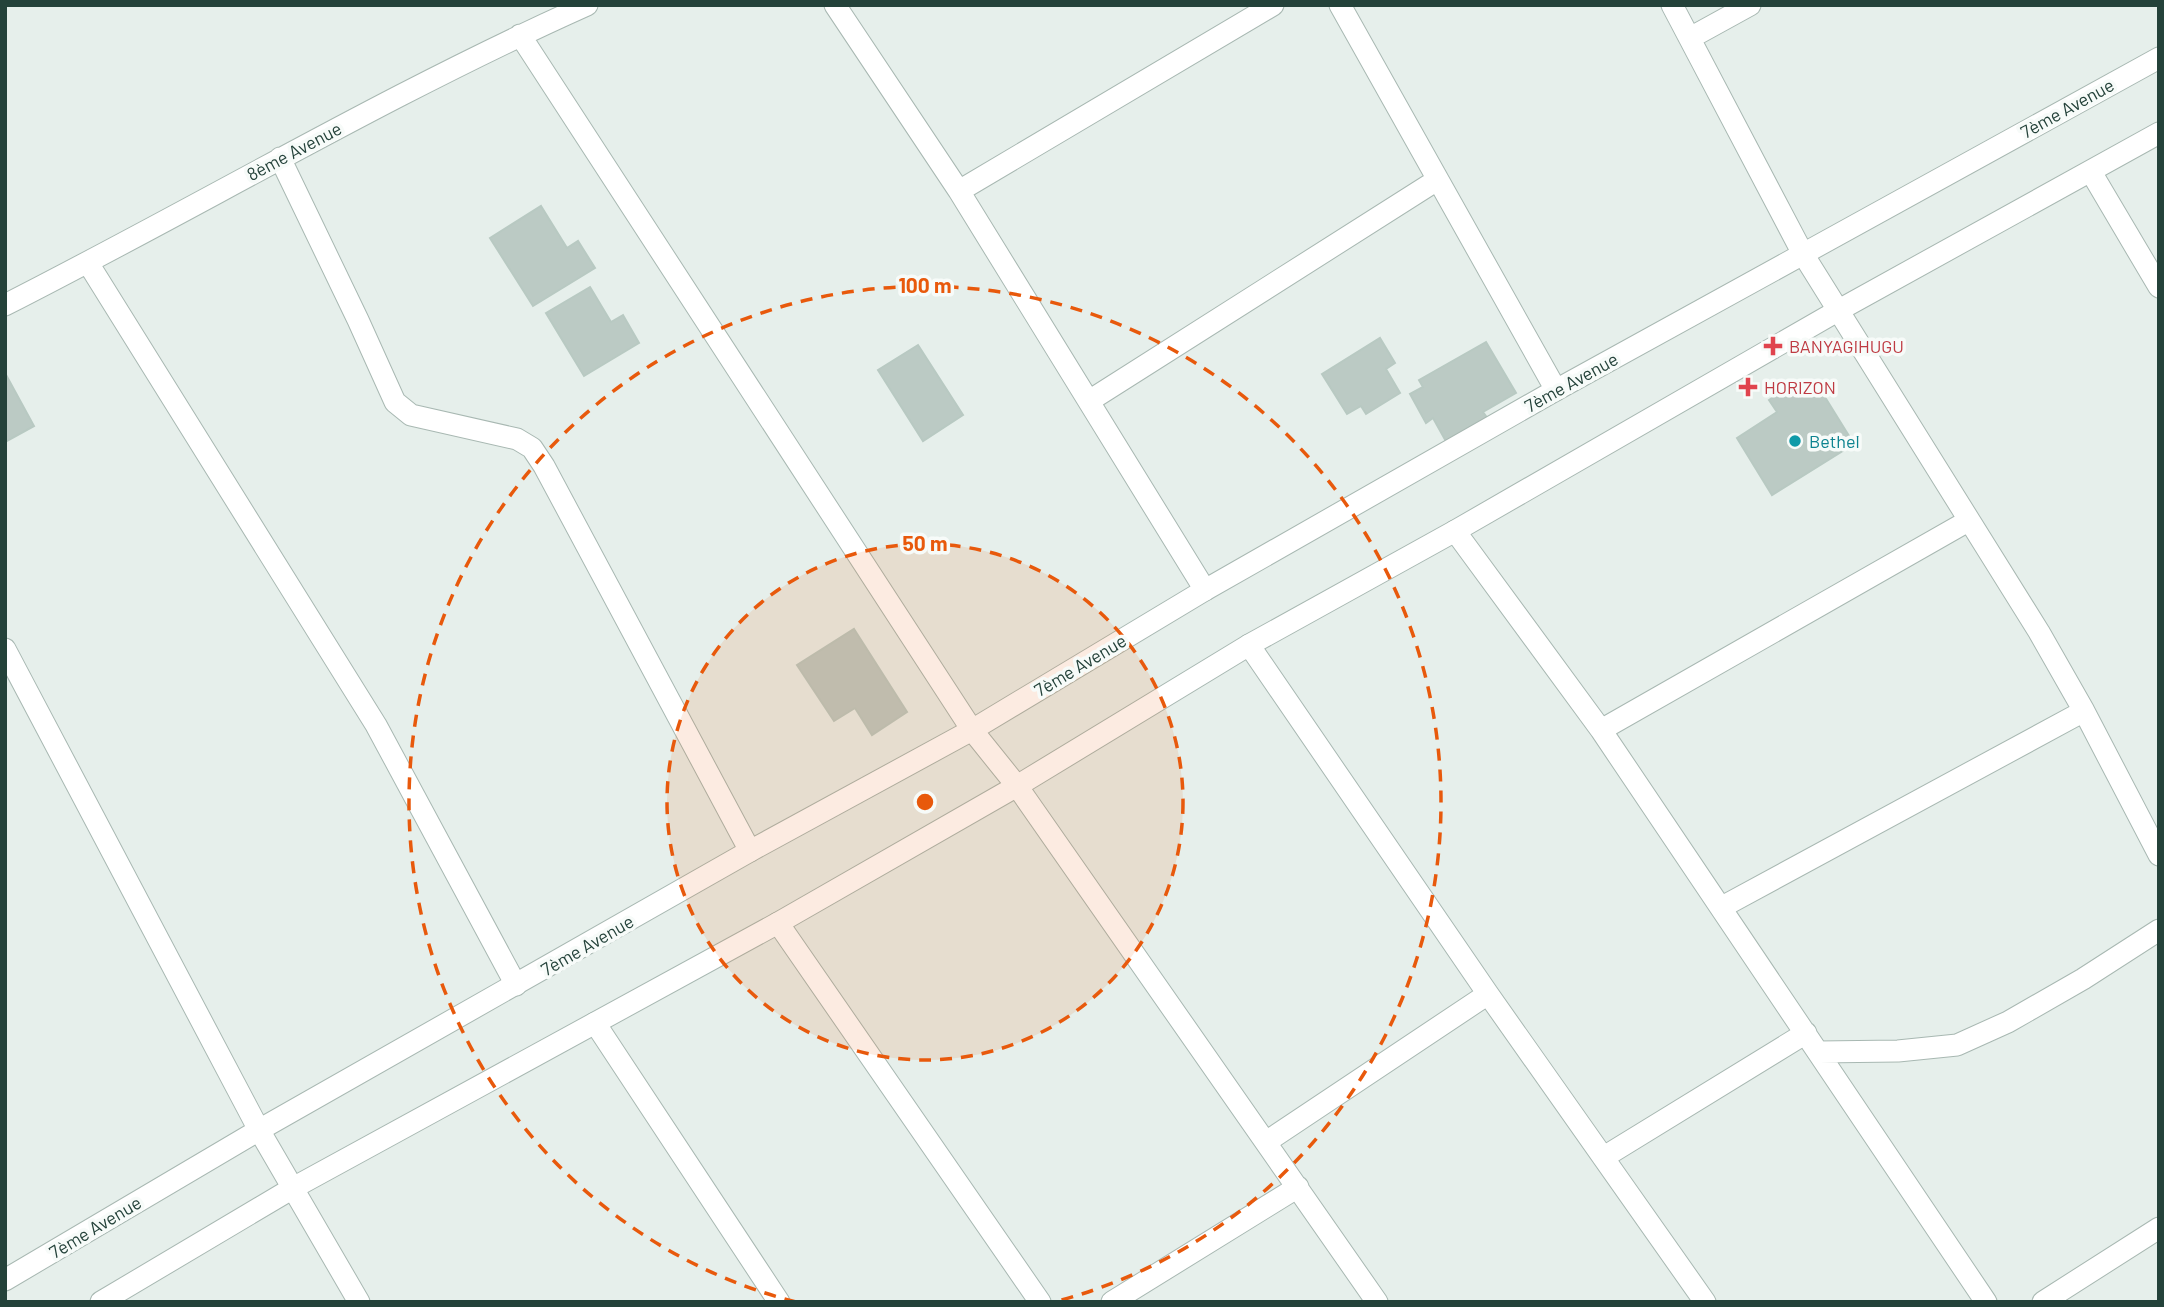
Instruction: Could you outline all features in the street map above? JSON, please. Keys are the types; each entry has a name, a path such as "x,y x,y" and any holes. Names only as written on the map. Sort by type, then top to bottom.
{"street":[{"name":"8ème Avenue","path":"5,305 280,158 520,35 587,5"},
{"path":"835,5 959,191 1205,590"},
{"path":"959,191 1273,5"},
{"path":"1340,5 1556,390"},
{"path":"1672,5 1803,254 2039,632 2084,711 2159,855"},
{"path":"1690,38 1750,5"},
{"path":"520,35 972,730 1017,786 1377,1302"},
{"name":"7ème Avenue","path":"5,1280 259,1130 750,851 972,730 1205,590 1556,390 2159,58"},
{"path":"101,1302 293,1188 778,923 1017,786 1249,645 2159,132"},
{"path":"280,158 395,401 411,415 517,439 532,448 750,851"},
{"path":"2091,172 2159,287"},
{"path":"1089,401 1437,180"},
{"path":"88,263 376,725 516,985"},
{"path":"1601,730 1968,521"},
{"path":"1455,531 1601,730 1986,1302"},
{"path":"1249,645 1488,994 1706,1302"},
{"path":"5,649 259,1130 359,1302"},
{"path":"1722,907 2084,711"},
{"path":"778,923 1040,1302"},
{"path":"1819,1052 1898,1051 1957,1045 2008,1022 2083,979 2159,930"},
{"path":"1266,1142 1488,994"},
{"path":"595,1023 779,1302"},
{"path":"1604,1157 1806,1033"},
{"path":"1112,1302 1298,1187"},
{"path":"2043,1302 2159,1228"}],"building":[{"path":"541,206 567,248 578,241 595,268 533,306 490,238"},
{"path":"590,287 611,322 623,315 639,343 584,376 546,313"},
{"path":"1380,338 1395,363 1386,369 1400,393 1366,414 1361,406 1347,414 1322,374"},
{"path":"1486,342 1516,393 1483,412 1488,419 1447,443 1433,418 1426,423 1410,394 1423,387 1419,380"},
{"path":"918,345 963,415 923,441 878,370"},
{"path":"5,373 34,426 5,442"},
{"name":"Bethel","path":"1798,381 1806,394 1818,386 1854,444 1772,495 1737,438 1777,412 1769,400"},
{"path":"854,629 907,712 872,735 855,708 834,721 797,665"}],"place":[{"name":"BANYAGIHUGU","path":"1773,346"},
{"name":"HORIZON","path":"1748,387"},
{"name":"Bethel","path":"1795,441"}]}
